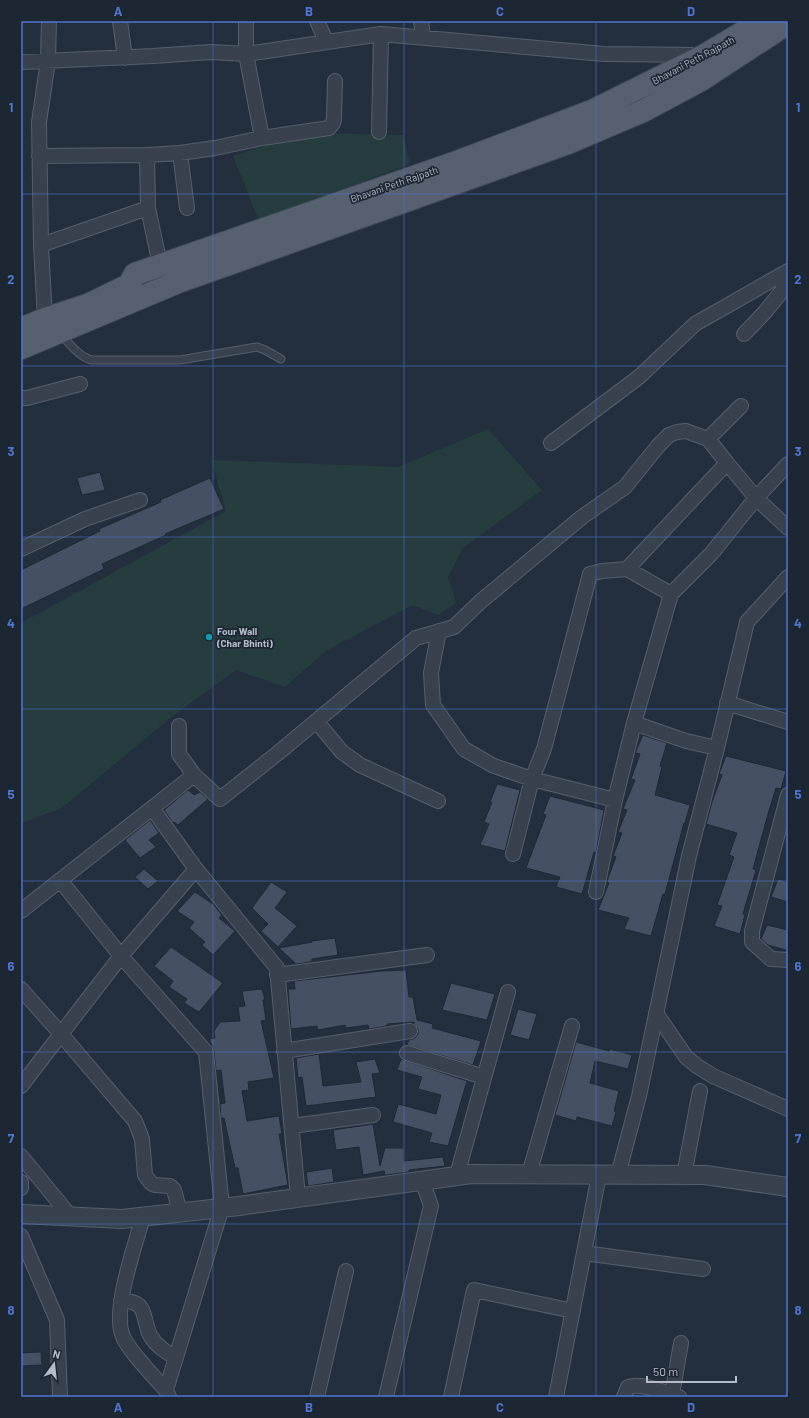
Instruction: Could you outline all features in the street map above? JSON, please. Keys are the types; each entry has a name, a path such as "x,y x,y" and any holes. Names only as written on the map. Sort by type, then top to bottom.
{"main road":[{"name":"Bhavani Peth Rajpath","path":"21,329 52,326 88,305 129,285 134,274 456,162 585,113 714,61 762,21"},
{"path":"21,348 52,326 568,143 643,111 701,80 714,61 785,24"},
{"path":"129,285 163,279 355,206 507,153"}],"street":[{"path":"49,21 48,61 38,122 41,245 52,326"},
{"path":"120,21 125,58"},
{"path":"246,21 246,54 262,138"},
{"path":"317,21 326,41"},
{"path":"421,21 423,37"},
{"path":"21,62 125,58 211,52 246,54 381,34 604,54 714,61"},
{"path":"379,132 381,34"},
{"path":"40,156 147,155 180,153 215,148 262,138 329,128 334,119 336,80"},
{"path":"180,153 187,208"},
{"path":"147,155 148,208 160,265"},
{"path":"41,245 148,208"},
{"path":"551,443 639,377 695,324 788,271"},
{"path":"744,334 782,291 788,275"},
{"path":"21,398 27,398 80,384"},
{"path":"708,439 741,406"},
{"path":"179,726 180,754 194,775 220,799 278,753 416,638 454,627 480,602 582,517 625,487 668,435 677,432 686,431 708,439 756,498 788,528"},
{"path":"627,569 727,463"},
{"path":"596,892 615,800 634,723 671,594 711,554 756,498 788,464"},
{"path":"21,549 85,519 140,500"},
{"path":"513,854 532,779 544,749 590,574 602,571 627,569 671,594"},
{"path":"618,1175 639,1096 689,856 747,622 788,577"},
{"path":"439,631 431,673 433,706 464,748 494,766 532,779 615,800"},
{"path":"727,703 788,722"},
{"path":"316,721 342,752 360,765 438,801"},
{"path":"634,723 686,741 717,748"},
{"path":"21,911 194,775"},
{"path":"788,795 752,931 752,942 771,959 788,960"},
{"path":"152,808 196,869 277,968 298,1198"},
{"path":"21,1086 121,956 196,869"},
{"path":"60,880 121,956 206,1052 222,1207 176,1358 168,1394"},
{"path":"278,975 427,955"},
{"path":"21,989 135,1121 142,1139 145,1175 147,1180 155,1184 170,1186 174,1190 180,1212"},
{"path":"457,1175 508,992"},
{"path":"656,1013 686,1056 697,1066 713,1076 788,1109"},
{"path":"529,1174 572,1026"},
{"path":"284,1051 410,1031"},
{"path":"408,1053 484,1077"},
{"path":"684,1175 700,1091"},
{"path":"292,1126 372,1115"},
{"path":"21,1156 71,1217"},
{"path":"21,1214 122,1219 298,1198 471,1174 684,1175 705,1176 788,1187"},
{"path":"556,1397 599,1175"},
{"path":"386,1397 431,1206 422,1180"},
{"path":"21,1182 21,1188"},
{"path":"143,1217 121,1300 120,1321 122,1334 127,1344 168,1394"},
{"path":"21,1236 57,1320 60,1397"},
{"path":"584,1253 703,1269"},
{"path":"317,1397 346,1272"},
{"path":"451,1397 474,1290 573,1311"},
{"path":"121,1300 135,1302 139,1306 154,1341 176,1358"},
{"path":"624,1397 628,1387 635,1385 675,1396 681,1343"}],"lane":[{"path":"52,326 80,354 92,360 180,360 257,347 281,359"}],"green space":[{"path":"307,133 403,135 410,164 259,221 233,156"},
{"path":"488,429 542,490 463,548 448,577 456,603 438,615 413,605 327,650 285,687 236,670 174,715 62,808 21,823 21,623 226,511 211,460 398,467"}],"building":[{"path":"100,472 105,490 82,495 77,478"},
{"path":"210,478 224,509 165,534 166,535 102,564 104,569 21,609 21,570 100,531 99,529 161,502 160,500"},
{"path":"643,735 667,743 660,766 662,767 655,795 690,805 665,894 663,894 651,936 624,929 629,918 598,910 609,883 607,882 608,878 616,857 613,856 622,833 618,832 627,810 623,809 635,780 631,779 640,754 635,753"},
{"path":"726,756 786,771 781,789 776,788 768,814 753,869 756,870 743,914 745,915 740,934 714,926 722,906 717,905 734,857 729,855 737,833 706,824 722,775 719,774"},
{"path":"497,784 520,790 505,851 480,845 489,824 484,822"},
{"path":"188,790 194,795 200,792 208,799 178,825 174,822 173,823 164,810"},
{"path":"550,796 604,810 596,852 594,852 582,894 556,887 560,877 526,868 546,815 543,814"},
{"path":"150,820 159,833 149,840 156,847 140,858 125,840"},
{"path":"144,869 158,881 148,889 135,877"},
{"path":"778,879 788,882 788,902 771,897"},
{"path":"271,882 287,892 275,908 297,926 278,947 261,931 268,924 252,908"},
{"path":"195,892 213,904 222,915 219,918 235,931 213,955 202,945 205,942 189,928 194,922 177,911"},
{"path":"767,925 788,930 788,944 786,950 768,945 761,939"},
{"path":"335,938 338,955 312,959 312,961 304,963 296,964 279,948 312,941"},
{"path":"171,947 223,983 199,1012 184,1003 187,999 169,987 173,981 154,966"},
{"path":"406,970 409,997 413,997 417,1020 433,1024 432,1028 481,1041 473,1065 407,1045 409,1040 415,1038 418,1034 418,1029 414,1022 387,1024 387,1026 369,1029 368,1025 346,1028 345,1025 318,1030 317,1026 291,1029 288,989 295,989 294,981 382,971"},
{"path":"451,983 495,994 487,1020 442,1010"},
{"path":"262,989 265,1000 263,1000 266,1020 261,1021 274,1078 248,1082 249,1090 242,1091 247,1121 279,1116 282,1134 279,1134 288,1185 243,1194 238,1168 235,1168 224,1118 221,1118 220,1104 225,1103 221,1070 216,1071 214,1051 209,1039 215,1038 214,1031 220,1022 240,1021 238,1007 245,1006 242,991"},
{"path":"518,1009 537,1014 529,1040 510,1035"},
{"path":"576,1042 609,1051 610,1049 632,1055 628,1069 595,1061 590,1083 619,1091 612,1126 577,1117 576,1121 555,1115"},
{"path":"319,1054 323,1086 361,1082 356,1062 375,1059 380,1073 372,1074 376,1097 306,1106 302,1077 298,1078 296,1058"},
{"path":"401,1059 467,1081 448,1146 429,1142 432,1133 393,1122 398,1104 436,1114 441,1095 418,1089 422,1077 397,1070"},
{"path":"373,1124 380,1166 385,1148 404,1148 404,1161 443,1157 445,1166 409,1170 409,1172 387,1175 385,1175 384,1171 363,1175 359,1147 336,1150 333,1130"},
{"path":"332,1168 334,1182 308,1186 306,1172"},
{"path":"41,1352 42,1365 21,1366 21,1353"}],"place":[{"name":"Four Wall (Char Bhinti)","path":"209,637"}]}
